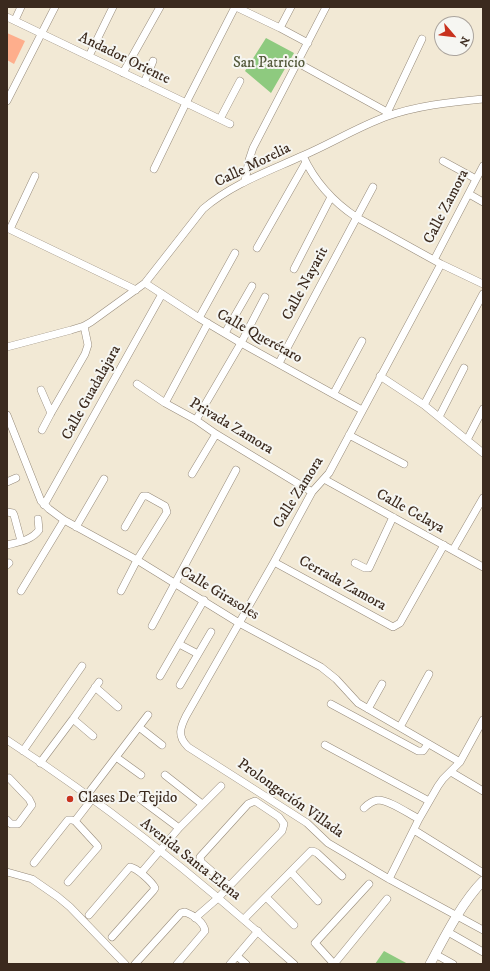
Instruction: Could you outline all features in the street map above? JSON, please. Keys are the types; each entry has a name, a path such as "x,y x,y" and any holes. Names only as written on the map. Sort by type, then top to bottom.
{"street":[{"path":"14,20 21,7"},
{"path":"7,101 55,7"},
{"path":"89,56 113,7"},
{"path":"123,73 160,7"},
{"path":"154,169 186,103 236,7 308,43"},
{"path":"280,28 291,7"},
{"path":"245,181 253,148 326,7"},
{"name":"Andador Oriente","path":"7,17 230,124"},
{"path":"298,62 386,115 422,39"},
{"path":"144,83 153,61"},
{"path":"220,119 240,81"},
{"name":"Calle Morelia","path":"7,347 84,326 136,290 145,283 203,209 245,181 304,159 386,115 425,107 483,99"},
{"path":"304,159 312,175 322,188 356,217 437,262 483,284"},
{"path":"257,248 304,159"},
{"path":"443,161 476,179"},
{"name":"Calle Zamora","path":"180,736 182,723 274,562 312,492 324,479 349,435 437,262 483,166"},
{"path":"35,176 8,229 136,290"},
{"name":"Calle Nayarit","path":"279,363 373,187"},
{"path":"469,194 483,202"},
{"path":"294,269 331,197"},
{"path":"199,318 235,252"},
{"name":"Calle Querétaro","path":"145,283 225,334 334,393 362,410"},
{"path":"225,334 252,286"},
{"name":"Calle Guadalajara","path":"44,505 162,294"},
{"path":"424,405 483,294"},
{"path":"196,420 241,343 265,297"},
{"path":"165,403 208,323"},
{"path":"42,430 87,350 88,345 84,326"},
{"path":"334,393 362,341"},
{"path":"439,417 464,368"},
{"path":"380,376 424,405 483,453"},
{"name":"Privada Zamora","path":"138,384 165,403 196,420 216,434 312,492"},
{"path":"41,390 51,412"},
{"path":"466,440 483,409"},
{"name":"Calle Girasoles","path":"7,415 41,501 44,505 64,520 137,560 239,623 321,667 336,679 358,703 460,762"},
{"path":"192,474 216,434"},
{"path":"349,435 404,464"},
{"path":"152,626 236,470"},
{"path":"7,482 16,478"},
{"path":"76,527 104,479"},
{"name":"Calle Celaya","path":"324,479 483,567"},
{"path":"121,591 137,560 167,512 167,508 146,496 143,496 125,527"},
{"path":"453,550 483,498"},
{"path":"7,512 13,513 14,515 21,541"},
{"path":"355,563 369,568 393,517"},
{"path":"7,545 31,538 37,533 39,526 38,519"},
{"path":"22,591 64,520"},
{"name":"Cerrada Zamora","path":"274,562 393,627 397,625 444,545"},
{"path":"160,676 204,600"},
{"path":"180,686 211,632"},
{"path":"179,644 198,654"},
{"path":"23,751 82,666"},
{"path":"400,727 429,674"},
{"path":"40,763 97,684 118,707"},
{"path":"368,709 382,684"},
{"path":"331,704 418,751 423,751 428,744"},
{"path":"75,822 116,757 148,715"},
{"path":"73,719 93,736"},
{"path":"389,879 429,801 443,779 460,762 483,720"},
{"path":"139,727 162,745"},
{"name":"Prolongación Villada","path":"180,736 188,747 307,823 328,843 389,879 483,930"},
{"name":"Avenida Santa Elena","path":"7,740 90,797 244,919 294,964"},
{"path":"325,745 429,801"},
{"path":"116,757 141,775"},
{"path":"451,772 483,791"},
{"path":"165,775 202,804"},
{"path":"7,820 11,824 18,824 32,805 29,799 8,778"},
{"path":"141,873 179,828 221,786"},
{"path":"140,799 179,828"},
{"path":"364,808 373,801 385,801 419,819"},
{"path":"196,918 218,898 282,831 284,827 279,817 255,802 248,804 200,857 201,862 229,886"},
{"path":"34,863 68,820 72,820 97,844 98,847 68,882"},
{"path":"414,830 483,873"},
{"path":"244,919 309,852 313,851 317,853 342,876"},
{"path":"89,915 129,868 135,868 153,884 154,888 112,937"},
{"path":"7,872 32,879 58,897 125,964"},
{"path":"291,872 318,901"},
{"path":"430,964 457,917 482,883"},
{"path":"369,884 315,943 334,964 387,899"},
{"path":"266,897 294,925"},
{"path":"135,964 181,913 188,912 204,926 205,931 177,964"},
{"path":"230,964 258,931"},
{"path":"448,932 483,952"},
{"path":"435,954 452,964"},
{"path":"237,956 246,964"}],"green space":[{"name":"San Patricio","path":"266,38 294,53 271,93 245,71"},
{"path":"384,951 408,964 375,964"}],"building":[{"path":"7,33 25,41 14,64 7,60"}],"place":[{"name":"Clases De Tejido","path":"70,799"}]}
